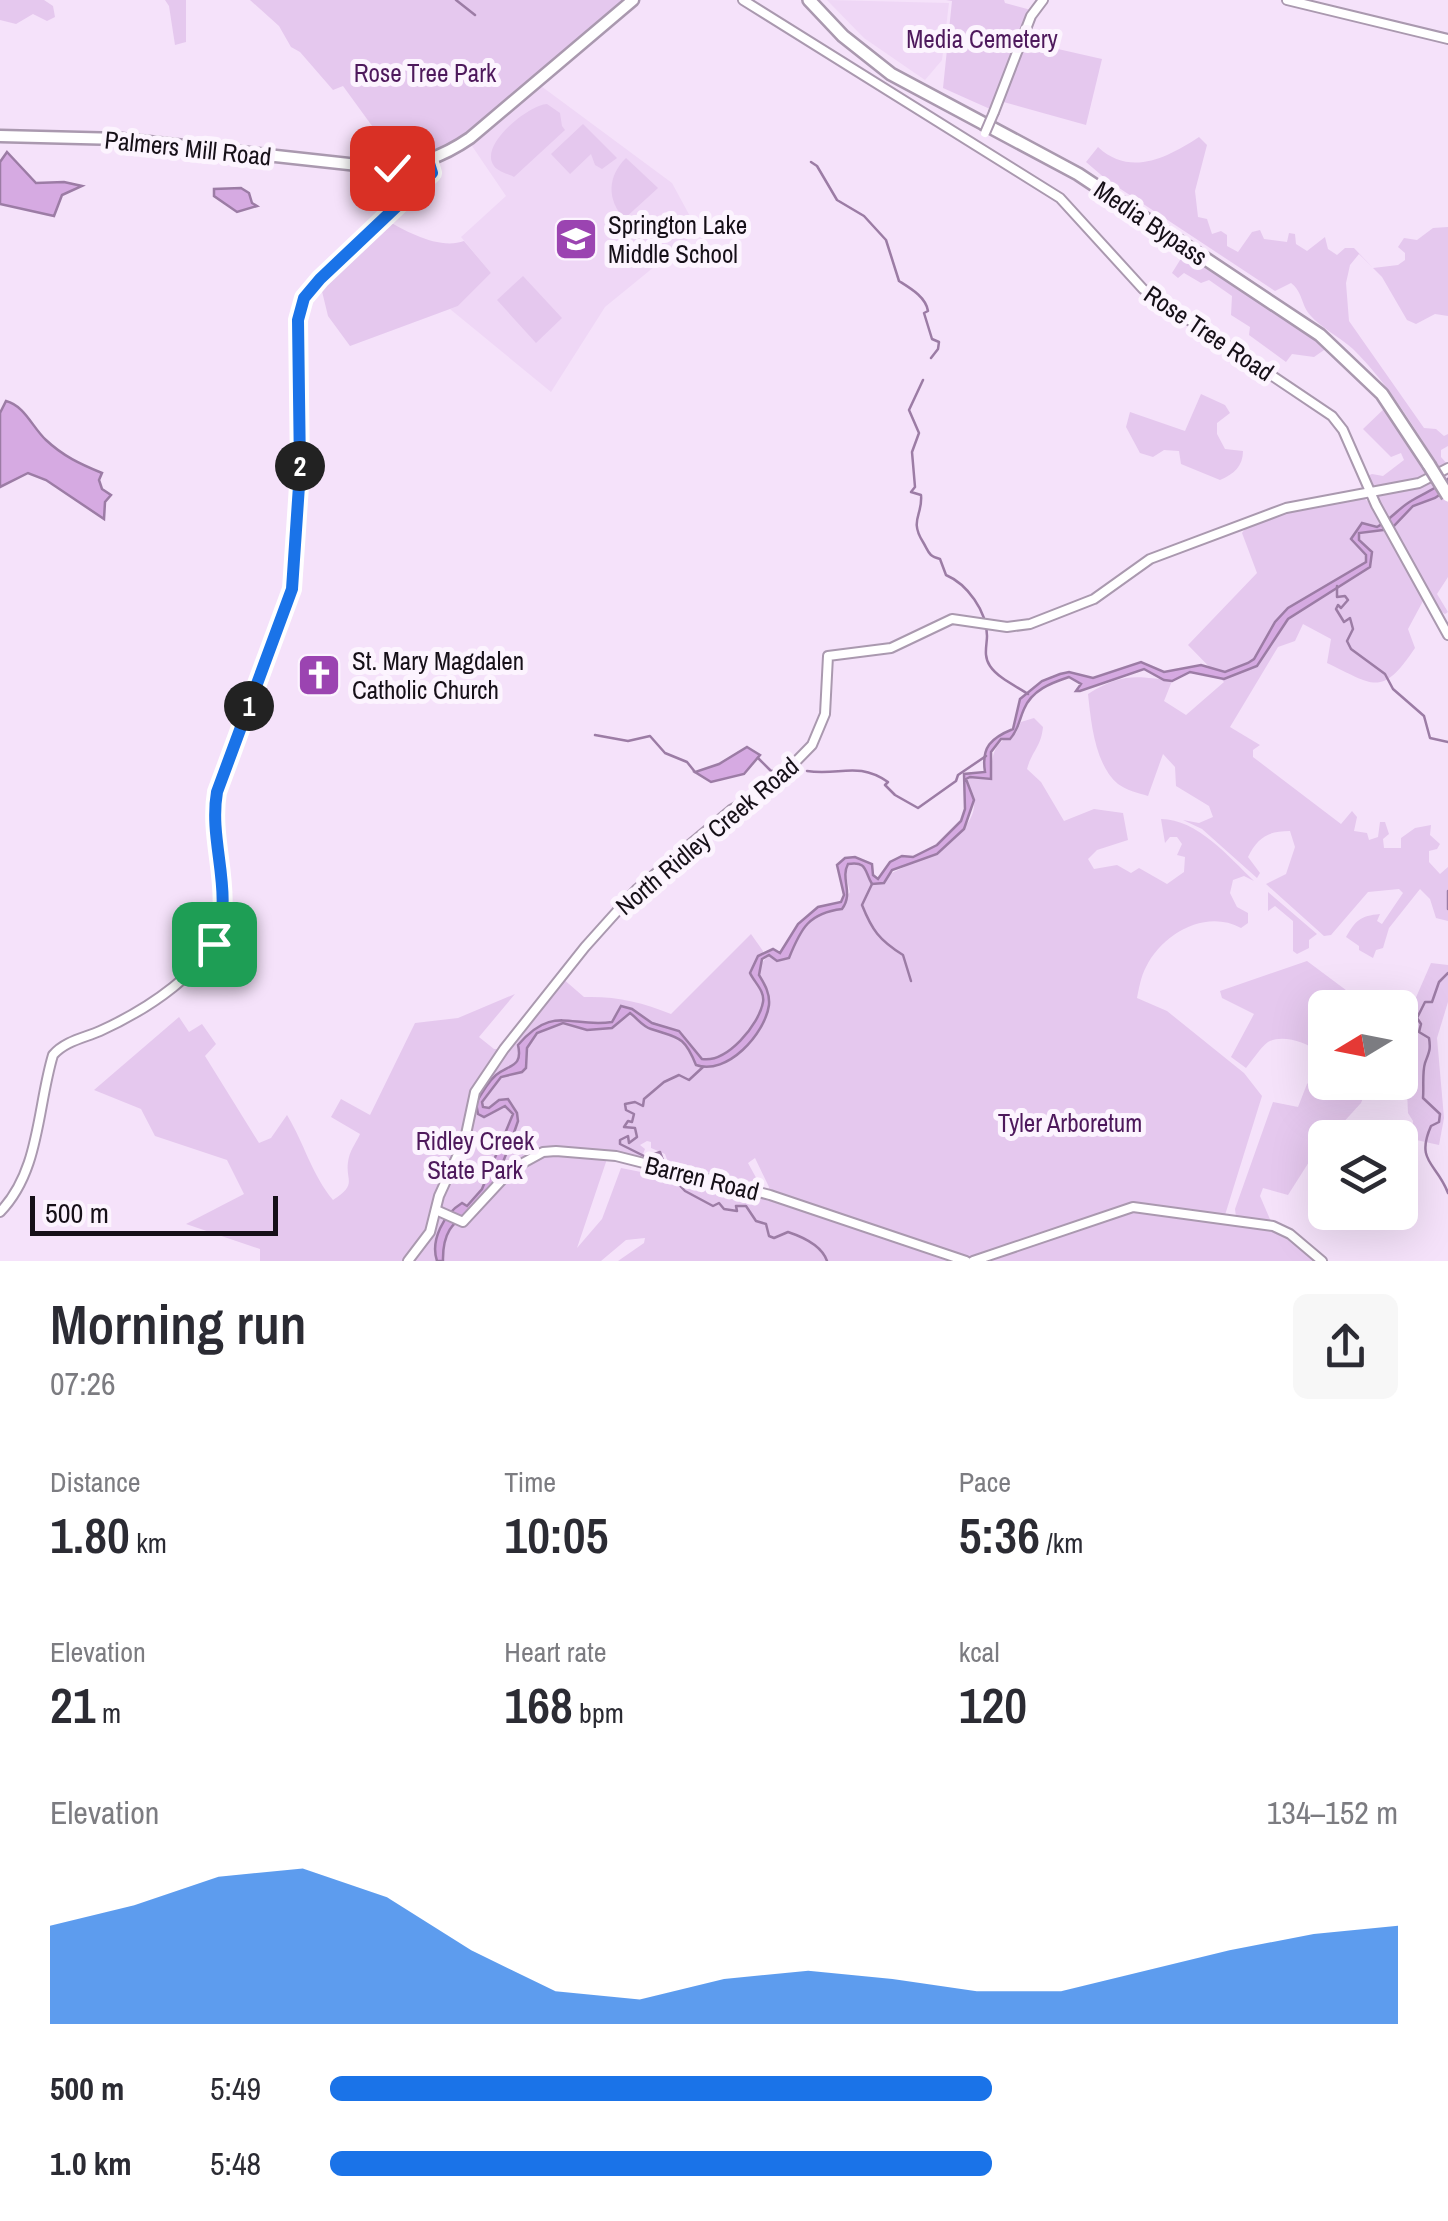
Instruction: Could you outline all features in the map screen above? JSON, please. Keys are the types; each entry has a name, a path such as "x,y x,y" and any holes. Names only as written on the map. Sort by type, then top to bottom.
{"highway":[{"name":"Media Bypass","path":"807,0 871,60 902,81 1062,164 1320,335 1382,394 1448,488"},
{"name":"Media Bypass","path":"820,2 856,40 895,69 1081,168 1324,330 1378,382 1448,496"}],"main road":[{"path":"428,160 470,138 633,0"},
{"name":"Palmers Mill Road","path":"0,136 120,139 376,167 401,167 428,160"}],"street":[{"name":"Rose Tree Road","path":"742,0 1068,204 1143,289 1332,416 1343,430 1388,529 1448,634"},
{"path":"980,146 1031,16 1043,0"},
{"path":"1287,0 1448,39"},
{"path":"0,1212 16,1196 25,1177 53,1055 66,1044 143,1007 200,962 217,936 224,908 214,824 217,792 292,589 300,471 297,335 301,309 309,291 333,264 431,175 428,160"},
{"name":"North Ridley Creek Road","path":"440,1213 438,1196 465,1139 475,1092 535,1009 637,890 731,810 771,787 812,745 825,714 828,656 891,648 952,620 1007,627 1030,624 1094,599 1150,560 1296,505 1419,483 1448,468"},
{"name":"Barren Road","path":"440,1213 456,1222 466,1220 512,1169 543,1152 556,1151 616,1156 770,1195 970,1261 1126,1208 1273,1226 1290,1234 1322,1261"},
{"path":"408,1261 427,1238 440,1213"}],"shaded area":[{"path":"827,0 949,3 942,60 925,80 864,38"},
{"name":"Springton Lake Middle School","path":"541,86 672,183 698,231 605,307 551,392 450,309 458,306 491,273 461,237 506,196 472,146"},
{"path":"7,152 36,183 82,186 62,195 54,216 0,204 0,162"},
{"path":"241,188 257,206 237,212 214,196 214,189"},
{"path":"6,401 18,407 59,451 102,473 102,489 111,495 105,502 104,519 46,480 28,473 0,487 0,413"},
{"path":"1448,479 1448,489 1413,506 1391,529 1359,533 1359,540 1372,552 1370,567 1288,619 1257,666 1224,679 1190,672 1172,681 1144,669 1080,691 1076,691 1081,684 1069,677 1037,692 1027,702 1010,739 1001,739 991,752 991,779 966,779 974,800 964,829 937,854 892,870 884,883 872,884 862,866 848,864 847,897 842,909 814,918 789,958 777,961 769,955 762,959 759,975 767,989 766,1016 752,1040 732,1058 708,1067 696,1065 679,1039 648,1028 630,1013 612,1028 587,1030 563,1023 537,1033 527,1048 526,1068 501,1077 482,1102 483,1107 489,1108 508,1099 518,1121 491,1187 452,1226 443,1261 437,1261 435,1245 440,1228 455,1208 462,1203 467,1206 482,1189 513,1114 505,1106 484,1117 478,1114 476,1103 493,1078 517,1061 518,1045 530,1032 552,1021 612,1022 621,1006 652,1023 679,1031 702,1059 722,1055 749,1031 760,1011 762,994 750,973 758,956 773,949 780,953 798,924 818,907 841,902 844,895 837,865 845,858 855,857 872,864 873,875 878,879 890,862 902,856 913,857 937,845 961,821 965,809 964,774 985,772 989,744 1013,729 1020,699 1042,681 1069,672 1093,678 1141,662 1164,672 1201,665 1225,672 1248,663 1288,608 1366,562 1366,555 1351,539 1362,523 1377,527"},
{"path":"747,747 760,755 744,774 711,782 695,772 719,764"}],"green space":[{"path":"0,0 44,0 53,6 55,17 47,21 33,14 16,24 0,20"},
{"path":"165,0 186,0 186,42 175,45"},
{"name":"Rose Tree Park","path":"250,0 625,0 465,135 427,155 399,163 343,86 333,90 291,47 279,26"},
{"name":"Media Cemetery","path":"946,0 1004,0 1031,10 990,109 943,88 952,1"},
{"path":"1027,42 1102,59 1086,125 1000,101"},
{"path":"547,104 560,113 565,130 514,177 496,168 491,157 499,137 529,111"},
{"path":"583,124 617,158 602,169 595,165 591,154 570,174 551,154"},
{"path":"1199,137 1207,145 1195,191 1198,217 1207,219 1212,234 1221,231 1227,235 1227,246 1238,252 1252,232 1260,230 1264,239 1287,242 1289,233 1295,234 1296,244 1307,251 1325,237 1328,249 1337,255 1345,248 1354,248 1373,268 1359,254 1350,265 1346,283 1349,321 1424,428 1448,434 1448,446 1441,450 1441,457 1448,465 1441,471 1379,377 1353,349 1310,315 1291,283 1275,291 1107,180 1086,162 1098,147 1123,161 1136,163 1161,157"},
{"path":"626,158 658,188 624,219 614,204 612,188 615,173"},
{"path":"386,220 434,241 464,241 491,273 458,306 350,346 328,316 319,279"},
{"path":"1448,227 1448,316 1435,314 1416,324 1407,320 1373,268 1398,265 1405,260 1405,253 1398,247 1404,238 1417,240 1433,228"},
{"path":"1185,252 1327,348 1314,357 1292,354 1286,362 1249,335 1250,327 1231,315 1232,296 1209,280 1201,283 1184,273 1178,278 1172,273"},
{"path":"523,276 562,318 536,343 497,300"},
{"path":"1201,394 1225,405 1230,413 1217,423 1217,434 1225,449 1243,451 1237,469 1220,480 1181,464 1179,451 1164,450 1153,457 1140,453 1126,427 1130,412 1185,431"},
{"path":"1386,407 1431,475 1371,490 1365,477 1383,476 1404,460 1401,453 1391,457 1363,429"},
{"path":"1435,481 1439,486 1407,503 1387,521 1377,502 1380,494 1410,490"},
{"path":"1442,493 1448,502 1448,577 1437,594 1448,612 1445,614 1436,608 1391,529 1413,506"},
{"path":"1362,497 1373,505 1423,601 1408,629 1415,648 1394,674 1385,680 1367,681 1327,663 1331,639 1303,624 1295,641 1278,647 1230,727 1260,745 1253,750 1253,757 1341,824 1352,811 1357,817 1354,831 1367,833 1369,840 1378,837 1380,822 1385,822 1389,834 1383,839 1384,848 1401,848 1401,838 1415,828 1431,825 1430,835 1440,844 1429,851 1429,862 1440,874 1448,867 1448,921 1436,918 1430,899 1420,889 1389,928 1383,948 1376,950 1373,958 1346,937 1363,918 1380,914 1377,921 1382,924 1403,893 1399,889 1368,892 1331,935 1324,936 1266,884 1286,874 1295,847 1290,831 1264,836 1256,844 1248,857 1260,873 1257,878 1202,829 1183,820 1199,823 1213,817 1209,806 1176,786 1175,767 1163,754 1148,796 1118,784 1099,755 1088,694 1110,682 1129,678 1172,681 1164,701 1186,715 1224,682 1188,645 1257,573 1242,533 1279,512"},
{"path":"1034,718 1043,727 1027,769 1041,782 1064,821 1094,809 1123,813 1128,840 1097,850 1088,859 1094,869 1117,865 1131,873 1139,868 1167,884 1184,872 1185,857 1177,855 1182,844 1177,837 1170,837 1165,843 1161,819 1200,832 1254,881 1244,876 1233,880 1230,893 1237,907 1248,913 1248,923 1241,928 1214,921 1200,923 1174,935 1146,967 1137,998 1167,1011 1244,1073 1262,1096 1225,1215 1198,1212 1273,1226 1322,1261 618,1261 644,1243 645,1238 626,1240 601,1261 260,1261 260,1249 186,1224 244,1194 227,1160 155,1136 141,1109 94,1090 179,1017 189,1032 202,1024 216,1044 205,1056 259,1143 271,1138 287,1115 333,1200 348,1185 349,1157 360,1134 331,1117 341,1099 370,1115 415,1023 458,1018 515,994 479,1037 494,1049 504,1049 562,978 584,997 629,1001 671,1014 751,934 763,951 759,967 769,954 789,958 812,919 836,910 850,892 845,872 848,863 862,865 872,884 934,851 963,829 972,816 974,802 966,780 991,779 995,751 1002,741 1016,733 1021,722","holes":["651,1142 651,1148 665,1154 669,1165 680,1169 686,1164 691,1171 757,1188 759,1183 748,1163 755,1158 768,1192 664,1167 661,1176 621,1168 602,1219 577,1248 607,1159 618,1154 658,1163 643,1154 645,1149 640,1145"]},
{"path":"1268,892 1317,934 1309,940 1309,948 1297,954 1293,951 1293,921 1275,906 1268,911"},
{"path":"1307,961 1346,990 1308,990 1308,1046 1287,1039 1268,1042 1246,1068 1231,1057 1254,1014 1222,998 1220,991"},
{"path":"1431,963 1448,965 1448,1002 1437,1038 1444,1118 1439,1145 1418,1140 1418,1120 1412,1120 1408,1113 1407,1100 1418,1100 1418,993"},
{"path":"1307,1084 1308,1100 1362,1100 1346,1120 1308,1120 1308,1164 1288,1195 1263,1188 1260,1196 1272,1224 1236,1217 1235,1209 1273,1102 1298,1107"}],"waterway":[{"path":"456,0 475,15"},
{"path":"811,162 837,200 864,216 886,240 899,281 924,301 932,339 939,342 931,358"},
{"path":"923,380 909,410 919,433 912,452 915,487 911,492 921,495 919,534 929,553 940,559 946,575 961,585 980,608 990,666 1028,694"},
{"path":"1337,586 1337,597 1345,596 1348,600 1336,609 1344,622 1350,618 1353,629 1347,641 1351,649 1385,674 1393,689 1424,716 1430,738 1448,742"},
{"path":"595,735 628,741 650,736 665,753 687,762 695,772"},
{"path":"807,771 867,772 888,782 885,785 895,795 918,808 986,756"},
{"path":"758,758 771,771 781,770"},
{"path":"872,884 862,905 877,934 903,955 911,981"},
{"path":"1448,891 1448,909"},
{"path":"1448,973 1439,982 1432,1002 1425,1002 1417,1018 1421,1024 1419,1032 1430,1042 1423,1098 1440,1114 1439,1122 1431,1126 1426,1155 1448,1193"},
{"path":"665,1166 660,1152 646,1157 620,1144 628,1136 629,1143 637,1137 635,1128 624,1127 632,1122 634,1114 626,1110 625,1104 635,1102 643,1106 644,1099 664,1082 679,1075 689,1080 703,1067"},
{"path":"669,1174 685,1191 713,1206 719,1203 724,1209 737,1211 736,1206 746,1206 756,1221 766,1224 769,1236 788,1232 800,1237 816,1247 827,1261"}],"place":[{"name":"Springton Lake Middle School","path":"576,239"},
{"name":"St. Mary Magdalen Catholic Church","path":"319,675"}],"route":[{"path":"214,944 224,908 214,824 217,792 292,589 300,471 298,320 304,298 333,264 432,173 428,160 392,168"}],"park label":[{"name":"Tyler Arboretum","path":"1070,1123"},
{"name":"Ridley Creek State Park","path":"475,1156"}]}
